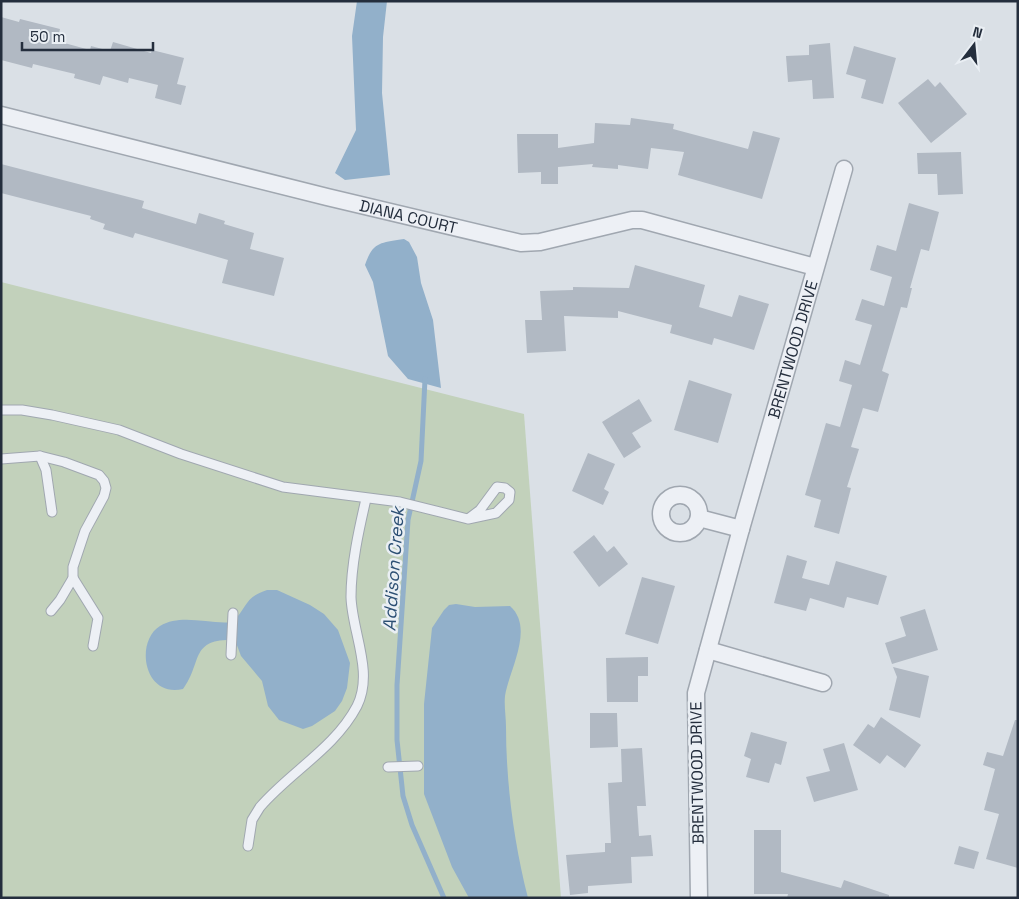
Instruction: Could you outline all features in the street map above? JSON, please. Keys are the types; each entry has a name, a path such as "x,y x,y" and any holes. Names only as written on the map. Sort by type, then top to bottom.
{"street":[{"name":"DIANA COURT","path":"1,114 327,197 521,243 540,242 632,220 642,220 815,267"},
{"name":"BRENTWOOD DRIVE","path":"699,898 696,693 740,529 844,169"},
{"path":"699,518 740,529"},
{"path":"708,650 823,683"}],"lane":[{"path":"1,410 22,410 119,430 190,457 284,487 400,502 468,519 496,513 509,500 510,492 506,488 498,487 480,510 468,519"},
{"path":"40,456 46,470 52,512"},
{"path":"1,459 40,456 64,462 100,475 106,488 104,496 85,530 73,567 73,578 60,600 50,611"},
{"path":"248,846 252,820 260,807 342,730 362,694 364,671 354,625 351,597 366,499"},
{"path":"73,578 98,618 94,646"},
{"path":"231,655 233,613"},
{"path":"388,767 415,766"}],"green space":[{"path":"1,282 524,414 561,898 1,898"}],"water":[{"path":"357,1 387,1 383,37 382,93 390,175 345,180 335,173 356,130 352,36"},
{"path":"404,239 409,242 417,257 421,283 433,320 441,388 408,379 388,356 373,282 365,265 371,251 375,247 389,241"},
{"path":"267,590 277,590 310,605 324,614 338,630 350,663 347,688 342,701 335,711 312,726 303,729 279,720 268,706 262,681 241,656 235,640 220,640 210,643 204,648 199,654 183,689 170,689 159,685 152,677 147,666 147,643 152,633 160,626 177,620 233,622 250,599"},
{"path":"456,604 475,607 510,606 517,615 520,626 518,650 507,686 505,704 507,770 512,813 528,898 469,898 452,867 424,794 424,704 432,628 449,605"}],"building":[{"path":"1,17 19,22 20,19 60,29 57,41 90,50 91,46 110,51 113,42 151,53 152,50 184,58 177,84 186,86 181,105 155,98 158,85 129,78 128,83 103,76 100,85 74,78 75,74 33,64 32,68 1,60"},
{"path":"830,43 834,98 813,99 812,80 788,82 786,56 809,55 809,45"},
{"path":"854,46 896,58 883,104 861,98 866,80 846,74"},
{"path":"928,79 935,87 940,82 967,114 931,143 898,103"},
{"path":"631,118 674,124 673,129 748,149 753,131 780,138 762,199 678,175 684,152 651,148 648,169 618,165 618,169 592,167 593,164 558,167 558,184 541,184 541,172 518,173 517,134 558,134 558,148 594,143 595,123 630,125"},
{"path":"961,152 963,194 938,195 937,174 918,174 917,153"},
{"path":"1,164 144,201 142,208 196,224 199,213 225,221 224,224 254,233 250,249 284,258 274,296 222,283 228,260 135,233 133,238 103,229 105,224 90,219 91,216 1,193"},
{"path":"909,203 939,212 929,251 921,249 910,288 912,288 907,308 901,307 882,371 889,374 878,412 863,408 851,447 859,449 847,487 851,488 839,534 814,527 821,500 805,495 826,423 840,427 852,385 839,381 845,360 860,365 872,325 855,320 862,299 884,306 892,277 870,270 877,245 896,251"},
{"path":"635,265 705,285 699,307 732,317 739,295 769,304 754,350 714,338 712,345 670,333 672,325 618,311 618,318 564,316 566,351 527,353 525,320 542,320 540,291 573,290 573,287 629,288"},
{"path":"689,380 732,394 718,443 674,430"},
{"path":"639,399 652,421 632,433 641,447 624,458 602,422"},
{"path":"588,453 615,464 604,489 609,492 603,505 572,491"},
{"path":"594,535 607,552 614,546 628,564 599,587 573,552"},
{"path":"787,555 807,561 802,578 829,585 836,561 887,576 878,605 847,597 844,608 810,598 806,611 774,603"},
{"path":"642,577 675,586 658,644 625,634"},
{"path":"925,609 938,650 892,664 885,643 906,636 900,617"},
{"path":"648,657 648,676 638,676 638,702 607,702 606,658"},
{"path":"893,667 929,676 920,718 889,710 897,677"},
{"path":"590,713 617,713 618,747 590,748"},
{"path":"881,717 921,745 905,768 887,755 880,764 853,745 868,724 874,728"},
{"path":"1015,720 1018,720 1018,868 986,859 999,814 984,810 995,769 983,765 987,752 1003,756"},
{"path":"751,732 787,742 781,765 775,763 769,783 746,777 751,759 744,756"},
{"path":"844,743 858,790 814,802 806,777 830,771 823,749"},
{"path":"642,748 646,806 637,806 639,836 651,835 653,856 631,857 632,883 588,886 588,893 570,895 566,855 605,852 605,843 611,843 608,783 622,782 621,749"},
{"path":"754,830 781,830 781,872 841,888 844,880 889,895 889,898 787,898 788,894 754,894"},
{"path":"959,846 979,852 974,869 954,864"}],"waterway":[{"name":"Addison Creek","path":"425,379 421,461 408,520 397,685 397,740 403,796 412,825 444,898"}]}
